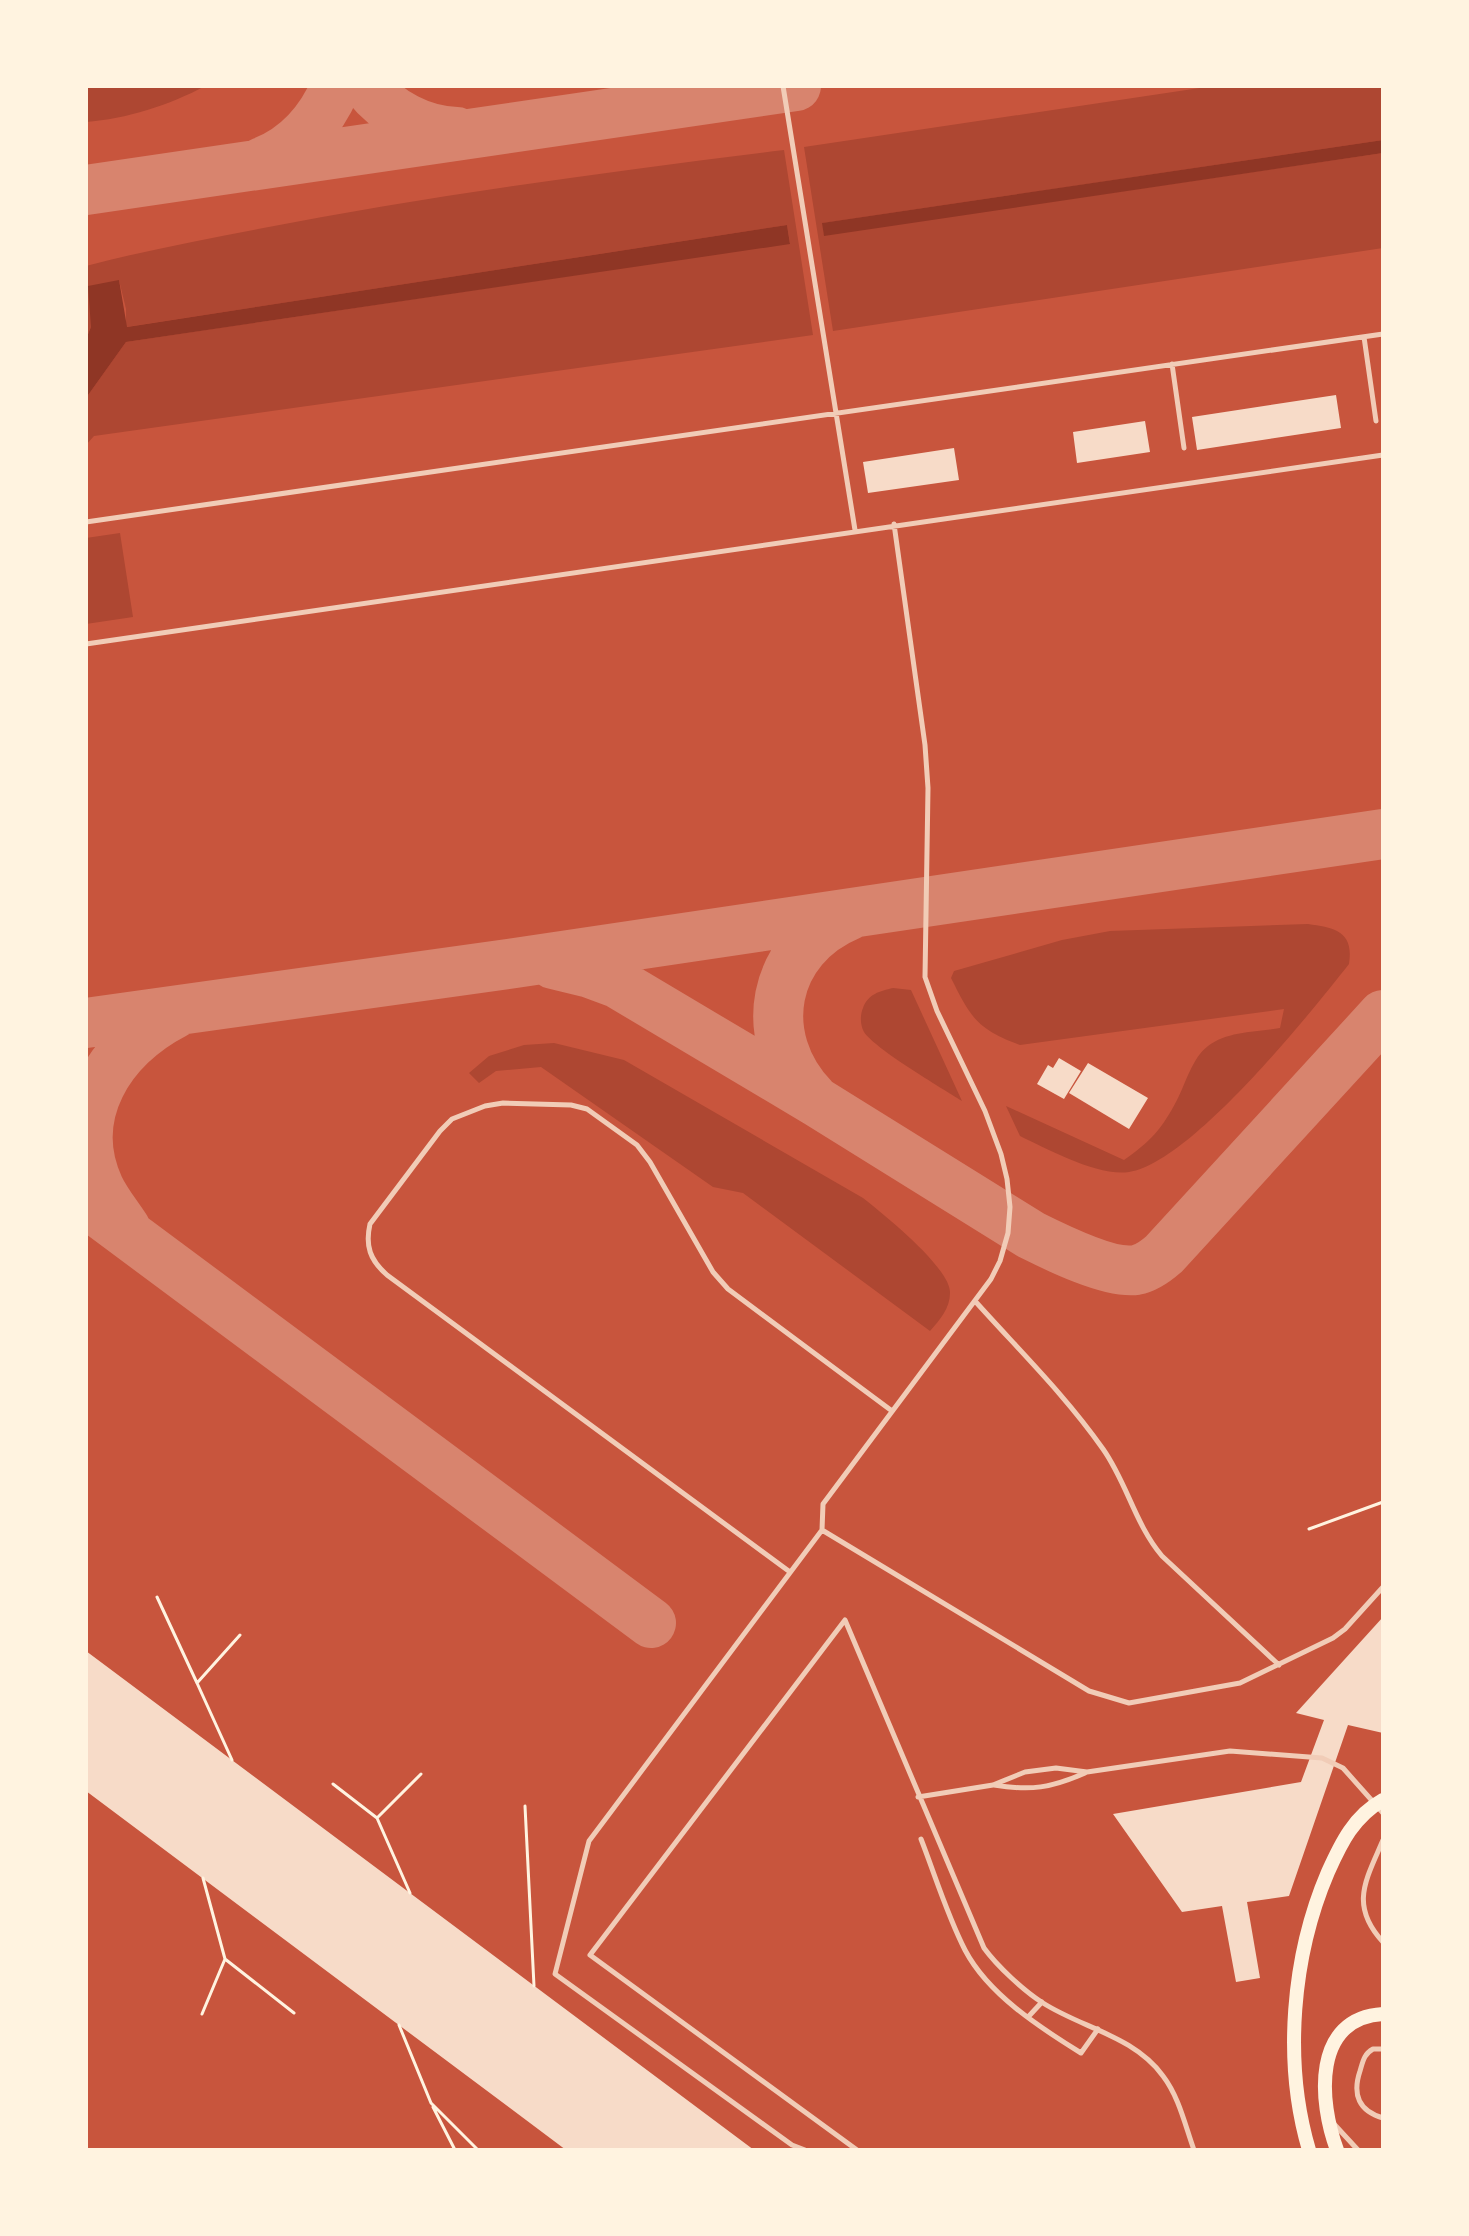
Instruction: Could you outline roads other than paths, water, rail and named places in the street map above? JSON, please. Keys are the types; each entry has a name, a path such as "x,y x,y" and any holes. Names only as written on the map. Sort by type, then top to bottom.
{"main road":[{"path":"1309,2150 1300,2114 1295,2039 1296,2007 1306,1939 1325,1880 1348,1833 1383,1789"},
{"path":"1358,1818 1383,1800"},
{"path":"1337,2150 1329,2120 1325,2082 1327,2057 1333,2042 1344,2029 1383,2003"},
{"path":"1344,2029 1359,2020 1383,2014"}],"lane":[{"path":"783,86 855,530"},
{"path":"86,522 1383,334"},
{"path":"1364,337 1376,421"},
{"path":"1172,364 1184,448"},
{"path":"86,644 1383,455"},
{"path":"805,2150 793,2148 555,1974 589,1841 822,1530 823,1504 991,1279 1008,1233 1010,1207 1001,1154 925,977 928,788 925,745 894,524"},
{"path":"790,1572 387,1275 368,1251 370,1224 452,1119 466,1112 503,1103 571,1105 587,1109 637,1145 650,1162 713,1272 728,1289 892,1411"},
{"path":"975,1301 1087,1427 1119,1473 1144,1532 1162,1556 1279,1665"},
{"path":"822,1530 1102,1697 1129,1703 1240,1683 1333,1638 1383,1587"},
{"path":"857,2150 590,1955 845,1620 984,1948 993,1960 1042,2002 1141,2052 1163,2075 1173,2091 1194,2150"},
{"path":"918,1797 993,1785 1025,1772 1056,1768 1087,1772 1230,1751 1322,1758 1343,1768 1383,1813"},
{"path":"993,1785 1026,1790 1059,1785 1087,1772"},
{"path":"921,1839 966,1952 989,1984 1081,2053 1098,2029"},
{"path":"1383,1840 1362,1897 1366,1917 1383,1942"},
{"path":"1029,2016 1042,2002"},
{"path":"1383,2049 1373,2049 1364,2056 1356,2088 1362,2107 1383,2118"},
{"path":"1329,2120 1358,2150"}]}
